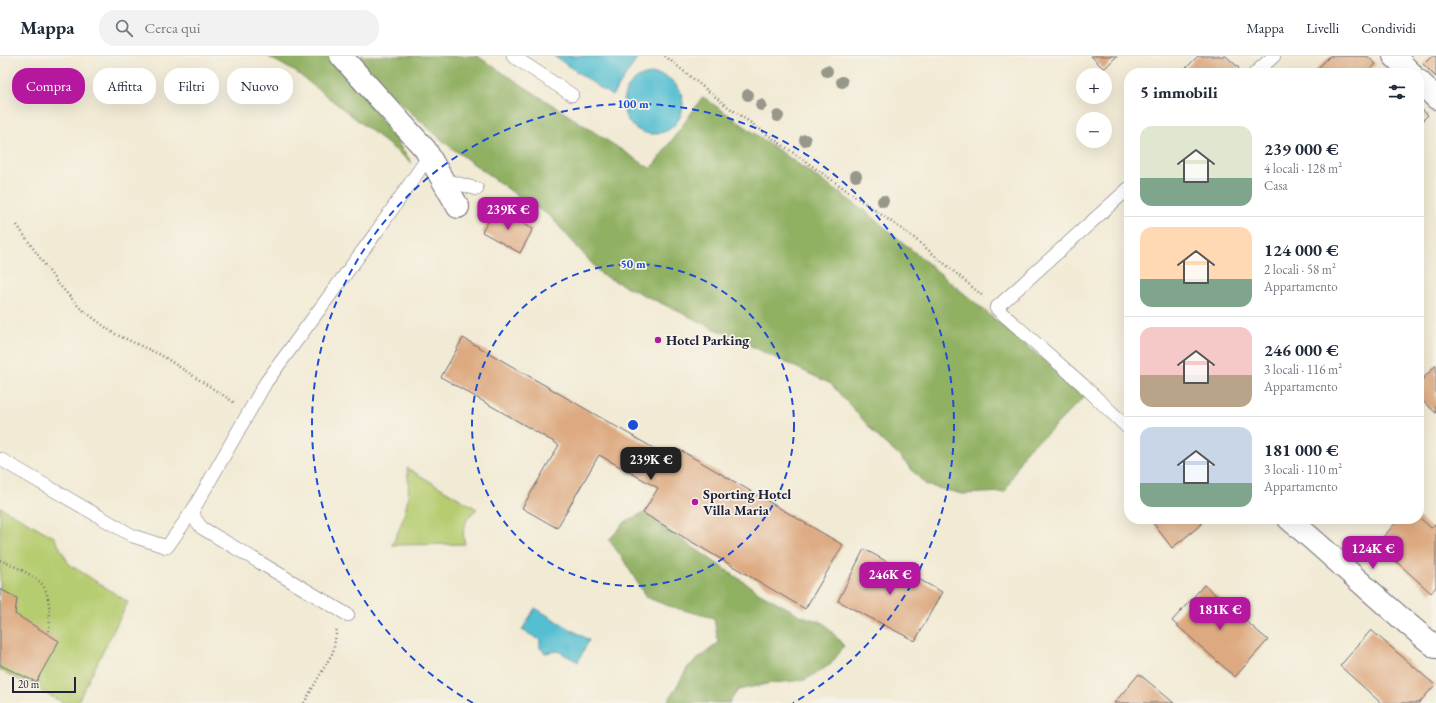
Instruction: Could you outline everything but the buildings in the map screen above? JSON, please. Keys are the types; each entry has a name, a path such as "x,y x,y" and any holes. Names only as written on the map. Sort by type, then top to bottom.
{"street":[{"path":"341,56 425,149 458,207"},
{"path":"1394,56 1406,68"},
{"path":"1424,86 1436,98"},
{"path":"1295,524 1329,553 1396,615 1436,647"}],"lane":[{"path":"513,56 572,95"},
{"path":"1261,68 1274,56"},
{"path":"0,459 134,536 167,547 193,510 266,382 375,234 429,156"},
{"path":"442,179 477,189"},
{"path":"1124,193 996,308 1083,385 1124,424"},
{"path":"193,510 195,519 202,528 348,615"}],"path":[{"path":"665,56 724,104 913,237 996,308"},
{"path":"17,225 56,281 79,307 113,333 161,356 249,412"},
{"path":"0,560 20,569 42,584 50,606 51,623 48,634"},
{"path":"304,703 333,652 338,624"}],"green space":[{"path":"267,56 477,56 651,169 703,97 865,211 1086,395 1048,433 1025,451 1005,492 962,494 926,485 899,456 880,439 831,384 602,275 551,217 515,194 449,146 374,80 365,97 412,163 293,70 293,68 289,68"},
{"path":"407,468 477,509 473,512 465,524 465,544 392,545 400,526 408,499"},
{"path":"0,507 54,537 69,564 128,602 77,703 64,703 0,670"},
{"path":"643,513 760,593 802,616 824,623 844,646 831,664 805,680 771,683 738,690 729,703 667,703 688,667 718,643 714,618 668,606 646,597 623,559 609,540 625,522"}],"water":[{"path":"554,56 632,56 637,59 612,96"},
{"path":"653,74 670,79 678,87 683,104 678,121 670,129 653,134 636,129 628,121 623,104 628,87 636,79"},
{"path":"535,608 589,640 578,662 558,651 545,653 540,648 540,640 522,630"}],"place":[{"name":"Hotel Parking","path":"658,340"},
{"name":"Sporting Hotel Villa Maria","path":"695,502"}]}
